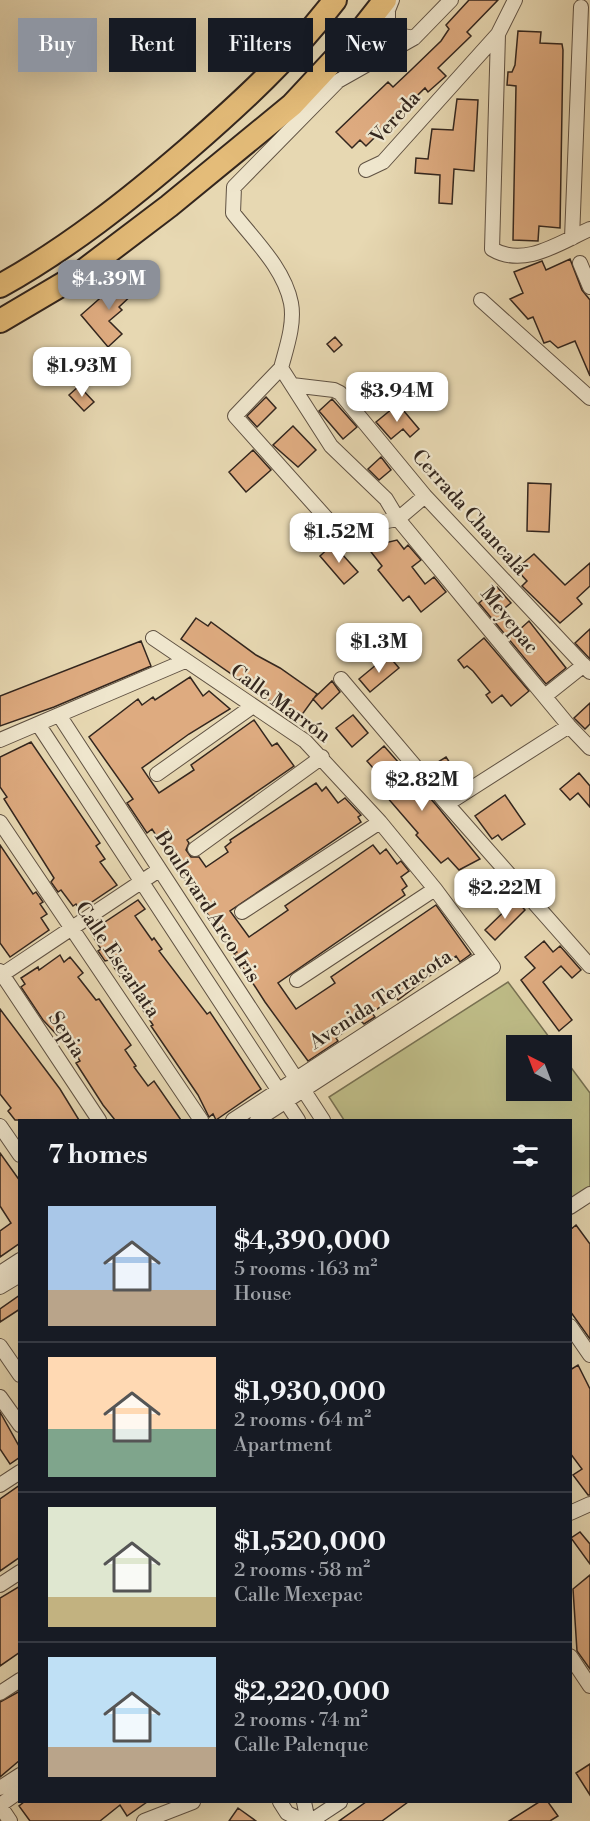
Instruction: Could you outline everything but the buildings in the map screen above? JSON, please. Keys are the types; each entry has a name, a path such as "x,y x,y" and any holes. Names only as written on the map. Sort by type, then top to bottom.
{"highway":[{"path":"0,286 85,233 179,158 235,109 288,56 335,0"},
{"path":"0,321 78,275 169,206 292,105 359,33 385,0"}],"street":[{"path":"392,0 388,10 387,25 398,35 414,38"},
{"path":"292,105 414,38 451,0"},
{"name":"Vereda","path":"366,170 383,162 498,34 515,0"},
{"path":"572,238 582,8"},
{"path":"498,34 492,249 506,257 526,257 590,229"},
{"path":"337,82 234,188 233,213 276,266 291,304 289,338 281,368 235,416 337,530 398,519 425,496"},
{"path":"580,263 590,287"},
{"path":"481,300 590,398"},
{"name":"Meyepac","path":"281,368 331,446 386,499 398,519 569,726 590,748"},
{"name":"Cerrada Chancalá","path":"292,385 334,390 340,393 425,496 587,668"},
{"name":"Calle Marrón","path":"153,638 305,741 322,757 435,889 485,956"},
{"path":"0,740 185,661"},
{"path":"545,696 587,668"},
{"path":"341,678 447,804 590,966"},
{"path":"157,774 253,706"},
{"name":"Boulevard Arco Iris","path":"59,715 322,1119"},
{"path":"38,724 140,883 297,1119"},
{"path":"447,804 569,726"},
{"path":"195,849 322,757"},
{"name":"Calle Escarlata","path":"0,822 200,1119"},
{"path":"242,912 380,822"},
{"path":"1,974 159,870"},
{"path":"297,980 435,889"},
{"name":"Avenida Terracota","path":"235,1119 281,1097 485,956"},
{"name":"Sepia","path":"1,974 98,1119"},
{"name":"Avenida Terracota","path":"258,1119 281,1097"},
{"path":"0,1126 18,1152"},
{"path":"572,1206 588,1199"},
{"path":"0,1273 18,1261"},
{"path":"0,1287 18,1276"},
{"path":"572,1329 590,1355"},
{"path":"0,1346 18,1372"},
{"path":"0,1397 18,1422"},
{"path":"0,1485 18,1473"},
{"path":"572,1512 590,1504"},
{"path":"0,1585 18,1573"},
{"path":"572,1659 590,1686"},
{"path":"0,1693 18,1681"},
{"path":"0,1788 18,1776"},
{"path":"10,1821 0,1805 18,1792"},
{"path":"144,1821 190,1803"},
{"path":"280,1803 287,1813 308,1821"},
{"path":"304,1803 308,1821"},
{"path":"308,1821 338,1803"}],"shaded area":[{"path":"508,982 548,1035 506,1035 506,1101 572,1101 572,1069 590,1093 590,1186 572,1199 572,1119 343,1119 329,1097"}]}
